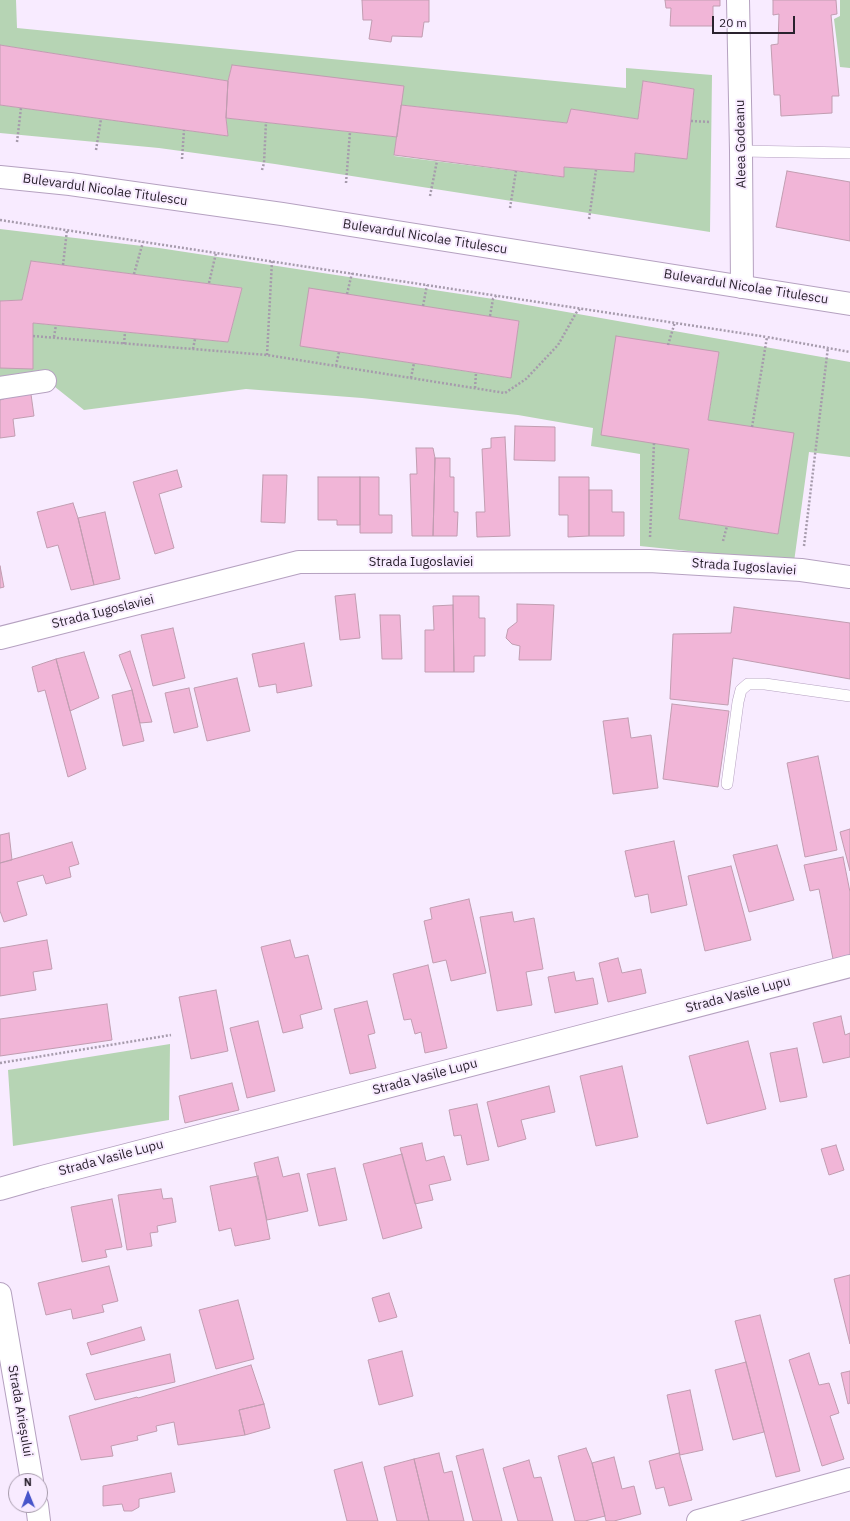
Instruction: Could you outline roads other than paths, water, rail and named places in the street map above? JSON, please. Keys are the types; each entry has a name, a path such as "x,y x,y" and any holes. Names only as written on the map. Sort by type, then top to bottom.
{"street":[{"name":"Aleea Godeanu","path":"738,0 742,287"},
{"name":"Bulevardul Nicolae Titulescu","path":"0,176 70,184 282,214 850,304"},
{"path":"0,388 45,381"},
{"name":"Strada Iugoslaviei","path":"0,638 299,562 649,561 801,570 850,577"},
{"name":"Strada Vasile Lupu","path":"0,1189 42,1176 850,966"},
{"name":"Strada Arieșului","path":"0,1294 31,1473"},
{"path":"698,1521 850,1479"}],"lane":[{"path":"741,151 850,153"},
{"path":"726,784 738,702 741,690 748,684 765,684 850,696"}]}
